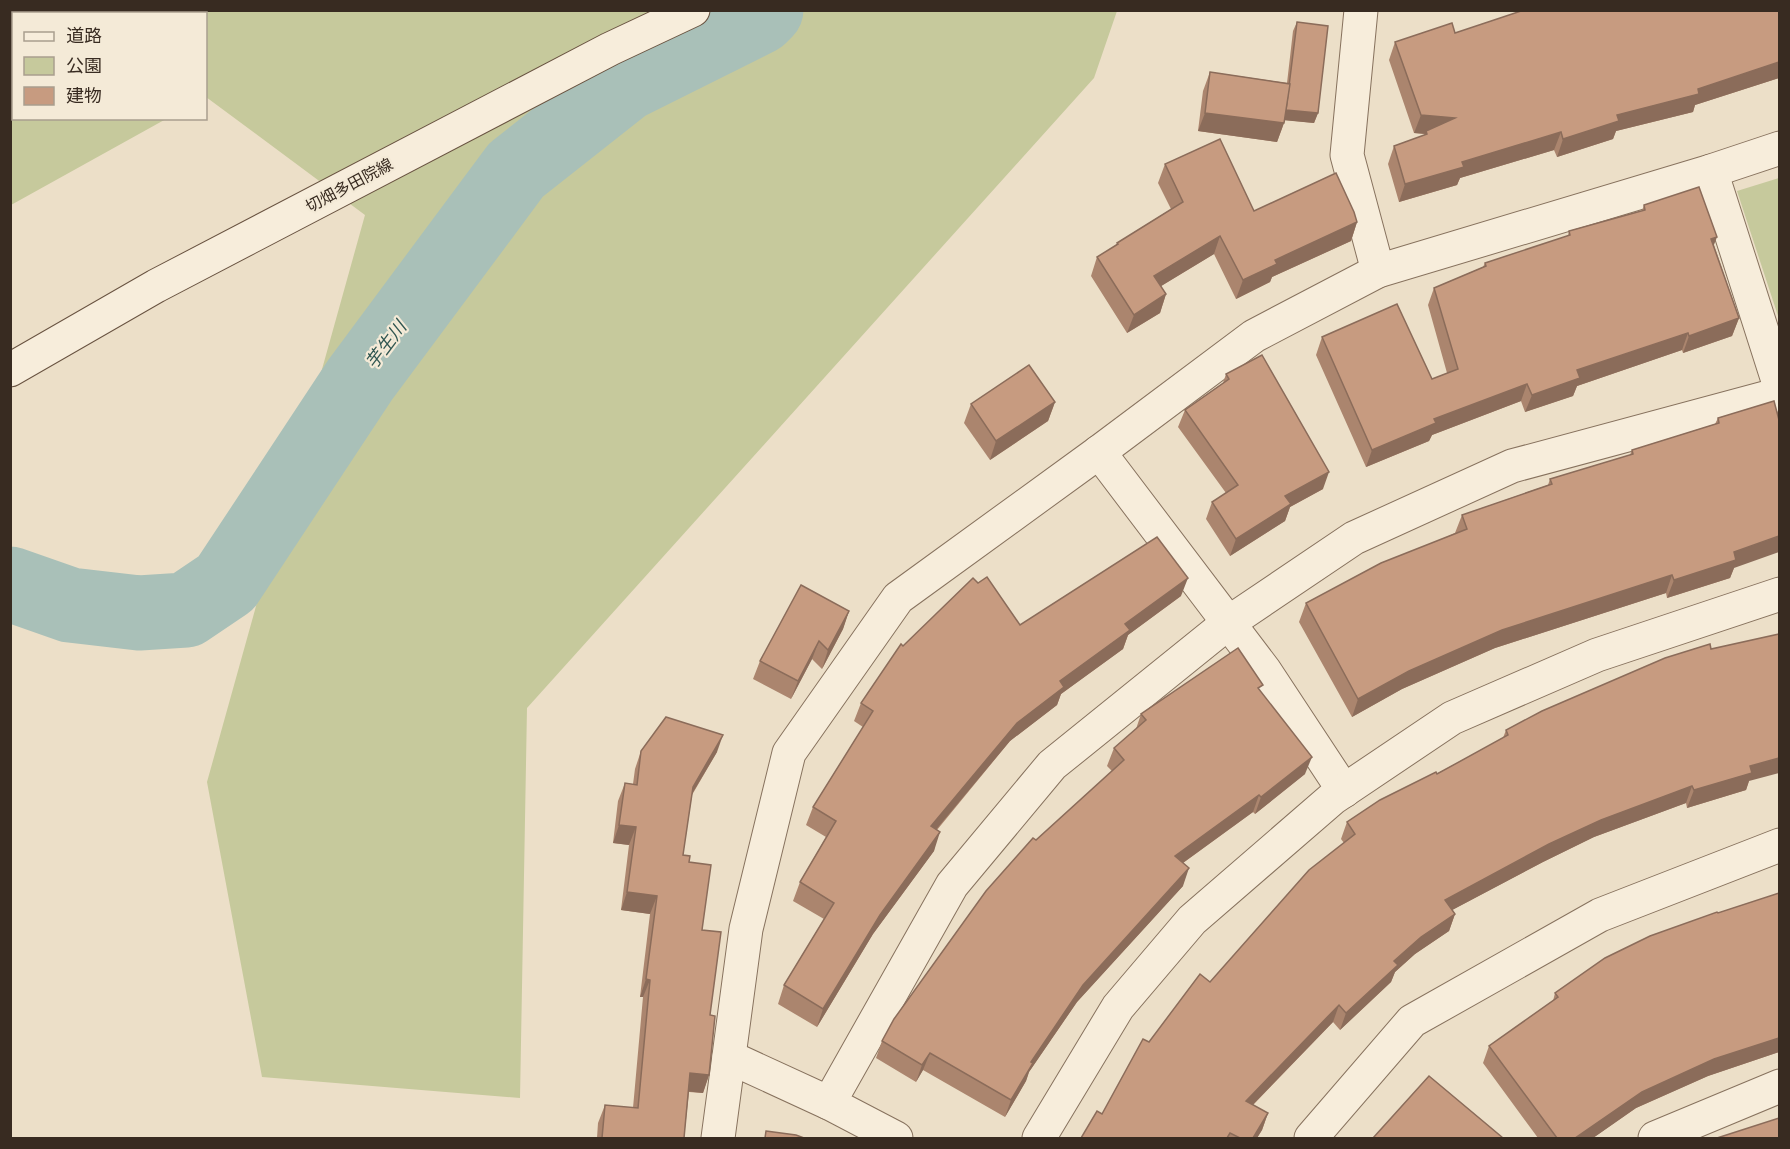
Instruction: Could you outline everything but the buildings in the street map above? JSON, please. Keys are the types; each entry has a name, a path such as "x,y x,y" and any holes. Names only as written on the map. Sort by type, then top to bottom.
{"street":[{"name":"切畑多田院線","path":"10,370 156,286 610,49 693,10"},
{"path":"1369,13 1347,155 1378,271"},
{"path":"718,1138 746,929 789,753 898,598 1254,336 1378,271 1711,171 1779,148"},
{"path":"1711,171 1779,387"},
{"path":"829,1103 952,885 1052,765 1228,623 1354,538 1512,466 1779,394"},
{"path":"1099,452 1265,671 1344,791"},
{"path":"1039,1138 1118,1007 1192,920 1333,798 1452,718 1598,655 1779,594"},
{"path":"1311,1138 1412,1021 1600,915 1779,845"},
{"path":"729,1056 829,1103 896,1138"},
{"path":"1655,1138 1779,1086"}],"green space":[{"path":"11,11 1117,11 1094,78 527,708 520,1098 262,1077 207,782 365,215 207,98 207,12 12,12 12,120 164,120 11,205"},
{"path":"1780,178 1779,319 1737,191"}],"waterway":[{"name":"芋生川","path":"10,584 70,605 139,613 186,610 226,583 360,380 516,170 625,84 759,17 766,10"}]}
